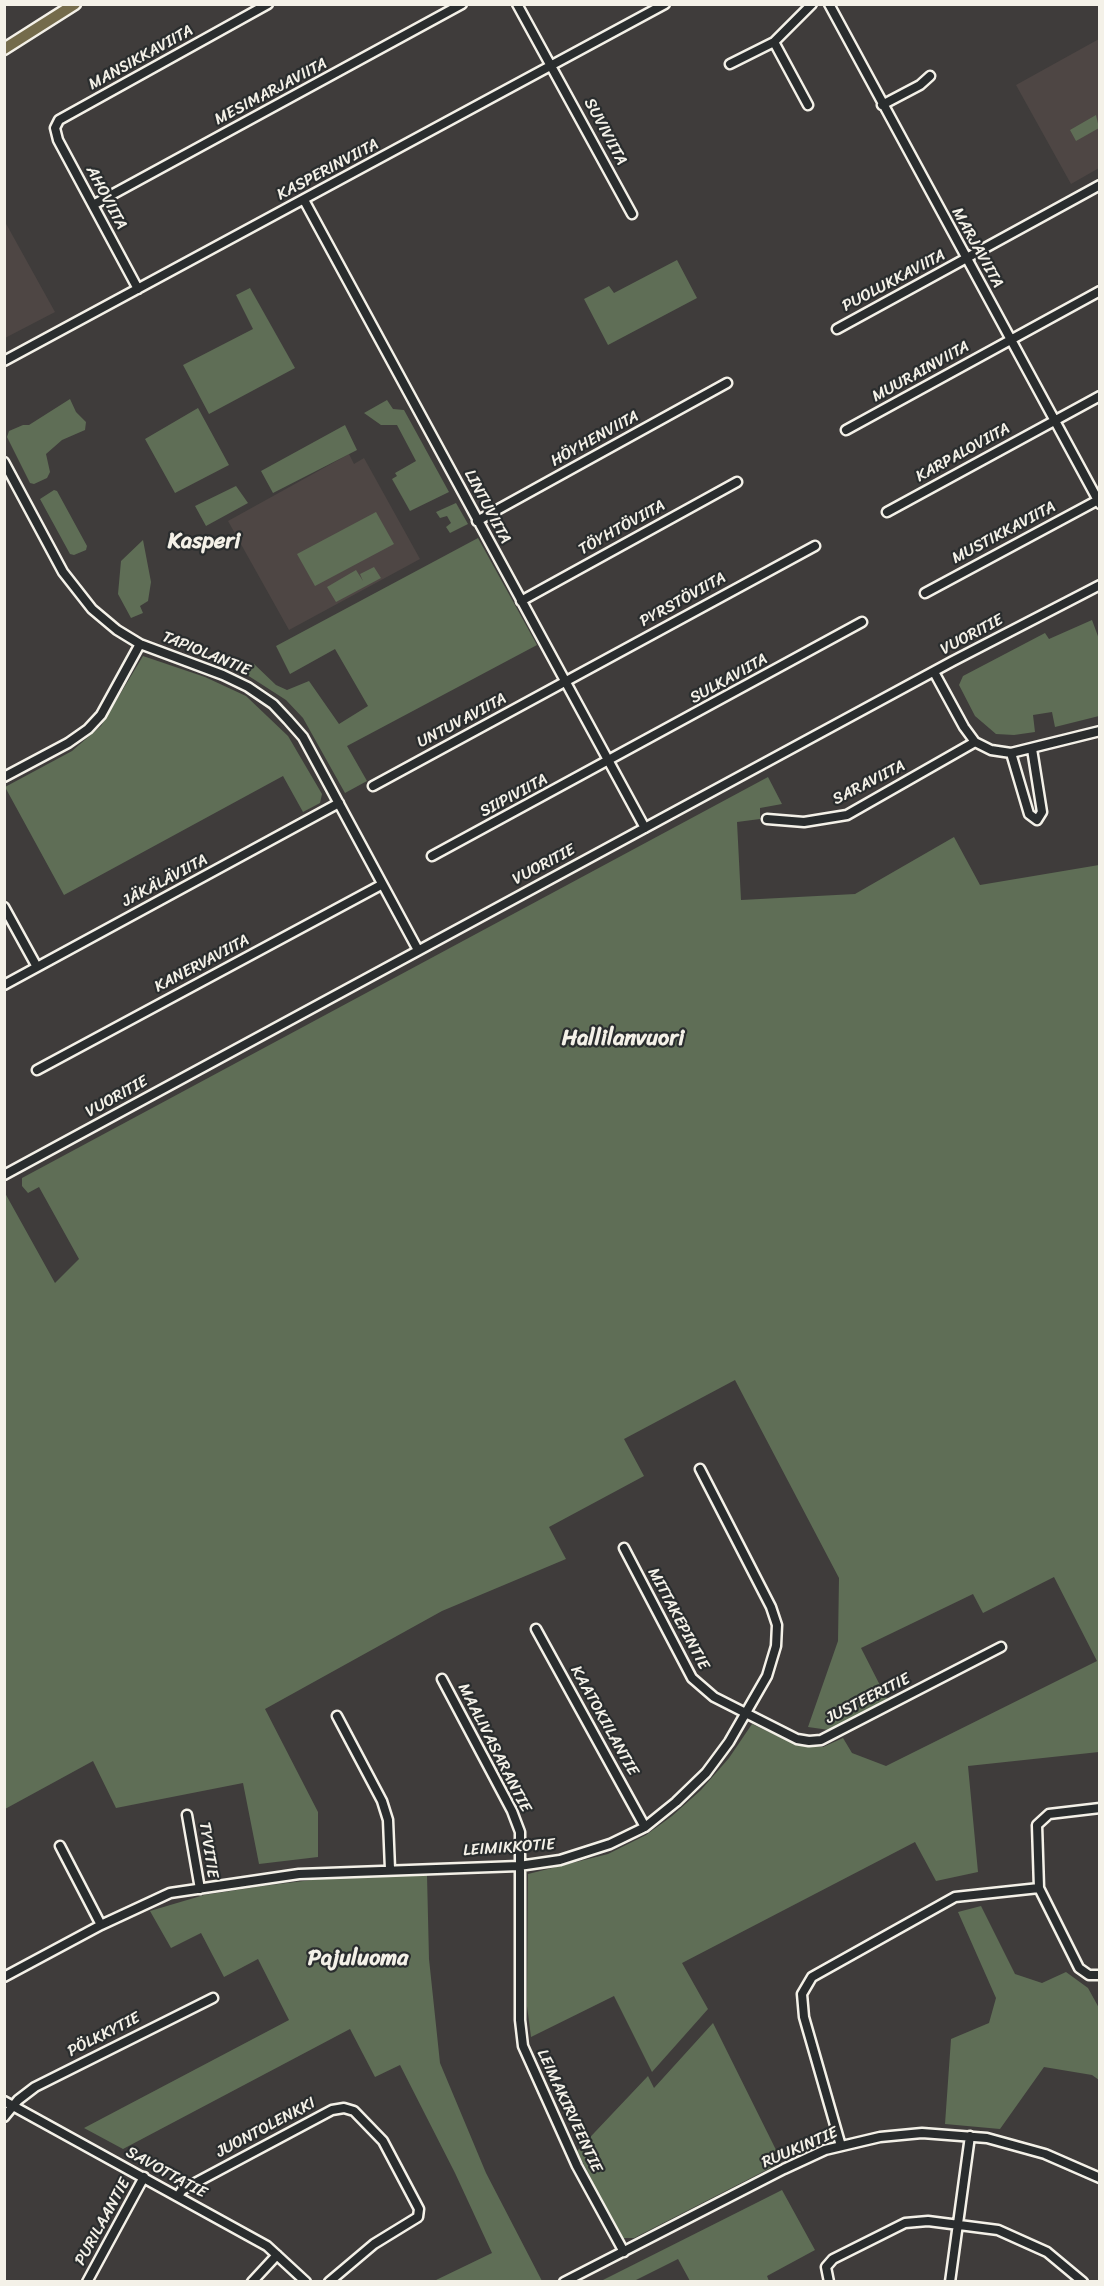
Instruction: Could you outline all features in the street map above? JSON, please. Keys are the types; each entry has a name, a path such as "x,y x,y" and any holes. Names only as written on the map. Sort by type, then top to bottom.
{"main road":[{"path":"4,49 75,4"}],"street":[{"name":"MANSIKKAVIITA","path":"59,120 268,4"},
{"name":"MESIMARJAVIITA","path":"93,205 462,4"},
{"name":"SUVIVIITA","path":"517,4 632,214"},
{"name":"KASPERINVIITA","path":"4,361 665,4"},
{"path":"730,64 774,42 812,4"},
{"name":"MARJAVIITA","path":"829,4 966,260 1099,501"},
{"path":"774,42 808,105"},
{"path":"882,105 920,85 930,76"},
{"name":"AHOVIITA","path":"59,120 55,128 58,140 138,288"},
{"name":"PUOLUKKAVIITA","path":"837,329 1100,185"},
{"name":"LINTUVIITA","path":"304,200 645,828"},
{"name":"MUURAINVIITA","path":"846,430 1100,291"},
{"name":"HÖYHENVIITA","path":"477,521 727,383"},
{"name":"KARPALOVIITA","path":"887,512 1100,396"},
{"name":"TAPIOLANTIE","path":"4,462 63,572 78,594 106,622 140,644 223,675 248,687 273,704 303,737 418,950"},
{"name":"TÖYHTÖVIITA","path":"521,601 737,482"},
{"name":"MUSTIKKAVIITA","path":"926,593 1099,501"},
{"name":"PYRSTÖVIITA","path":"566,681 815,546"},
{"name":"VUORITIE","path":"4,1175 934,672 1100,585"},
{"name":"SULKAVIITA","path":"610,762 862,622"},
{"path":"4,777 68,743 88,729 101,715 140,644"},
{"path":"934,672 975,742 991,750 1011,753 1100,731"},
{"name":"UNTUVAVIITA","path":"373,786 566,681"},
{"name":"SARAVIITA","path":"767,819 814,821 847,815 975,742"},
{"path":"1011,753 1029,814 1037,820 1042,812 1032,749"},
{"name":"SIIPIVIITA","path":"432,856 610,762"},
{"name":"JÄKÄLÄVIITA","path":"4,985 339,803"},
{"name":"KANERVAVIITA","path":"37,1070 381,885"},
{"path":"4,907 37,967"},
{"name":"LEIMIKKOTIE","path":"4,1977 101,1925 170,1893 299,1874 519,1866 560,1860 610,1844 645,1827 706,1773 746,1713 766,1676 776,1646 777,1625 771,1607 700,1469"},
{"name":"MITTAKEPINTIE","path":"624,1548 692,1678 714,1697 746,1713"},
{"name":"KAATOKIILANTIE","path":"536,1629 645,1827"},
{"name":"JUSTEERITIE","path":"746,1713 797,1738 809,1741 821,1740 1001,1647"},
{"name":"MAALIVASARANTIE","path":"442,1679 512,1812 520,1832 519,1866"},
{"path":"337,1716 385,1811 388,1820 390,1869"},
{"path":"1100,1808 1049,1814 1037,1825 1039,1888 1079,1968 1089,1975 1100,1975"},
{"name":"TYVITIE","path":"188,1815 200,1889"},
{"path":"60,1846 101,1925"},
{"name":"LEIMAKIRVEENTIE","path":"519,1866 520,2020 523,2046 572,2156 624,2252"},
{"path":"841,2146 804,2017 802,1994 812,1977 955,1897 1039,1888"},
{"name":"PÖLKKYTIE","path":"4,2117 35,2087 213,1998"},
{"name":"SAVOTTATIE","path":"4,2101 178,2196 277,2255 306,2282"},
{"name":"JUONTOLENKKI","path":"178,2196 182,2190 332,2110 344,2108 354,2111 383,2141 419,2209 418,2217 374,2244 329,2282"},
{"name":"RUUKINTIE","path":"564,2282 784,2169 841,2146 880,2137 922,2133 987,2138 1045,2154 1100,2178"},
{"path":"950,2282 970,2136"},
{"name":"PURILAANTIE","path":"87,2282 144,2178"},
{"path":"829,2282 826,2267 833,2259 905,2223 928,2221 998,2230 1047,2252 1083,2282"},
{"path":"252,2282 277,2255"}],"shaded area":[{"path":"1099,39 1099,168 1071,184 1016,85"},
{"path":"4,220 55,312 5,338 4,338"},
{"path":"349,454 354,464 364,458 420,559 289,630 228,521"}],"green space":[{"path":"1096,115 1099,128 1076,141 1070,130"},
{"path":"677,260 697,298 608,345 584,299 609,286 614,293"},
{"path":"250,288 295,368 209,414 183,365 253,329 236,295"},
{"path":"70,399 76,412 86,422 85,430 62,440 46,454 50,472 47,478 34,484 30,483 7,437 9,431 29,425"},
{"path":"387,400 393,409 404,410 449,492 410,511 392,479 397,476 395,473 416,461 397,425 381,425 364,413"},
{"path":"198,408 229,465 175,493 145,439"},
{"path":"345,425 357,450 273,493 261,471"},
{"path":"236,486 248,503 206,526 195,506"},
{"path":"54,490 57,491 87,546 86,550 74,555 70,554 40,499"},
{"path":"456,503 468,524 450,533 446,527 451,523 447,516 440,518 436,512"},
{"path":"376,512 394,544 315,586 297,554"},
{"path":"478,538 537,645 347,746 367,781 345,793 303,718 286,700 244,673 249,663 254,664 276,685 287,690 309,681 339,724 368,706 335,649 290,674 276,646"},
{"path":"143,540 151,582 148,601 140,606 143,613 131,618 118,594 121,561"},
{"path":"374,567 381,578 336,602 327,587 356,570 363,581 360,574"},
{"path":"1092,620 1099,639 1099,716 1055,727 1052,712 1033,715 1035,732 1014,735 996,734 975,716 959,685 963,676 1045,633 1049,639"},
{"path":"143,656 205,677 246,696 288,736 322,794 320,803 303,812 283,776 64,895 5,787 72,751 101,726"},
{"path":"768,777 782,804 760,808 760,819 737,822 741,900 855,894 954,837 980,885 1099,865 1099,1752 968,1766 978,1872 936,1881 915,1842 682,1963 708,2009 652,2072 614,1996 531,2037 527,2006 528,1874 608,1854 646,1835 701,1790 729,1758 752,1724 799,1746 823,1747 843,1738 852,1753 886,1766 1097,1661 1054,1577 983,1613 973,1594 861,1648 887,1699 829,1730 808,1727 838,1641 839,1578 735,1380 624,1439 644,1476 549,1527 566,1559 442,1611 265,1709 318,1812 318,1857 259,1864 243,1783 116,1808 93,1761 5,1809 5,1193 55,1283 79,1259 39,1187 28,1193 22,1186 22,1178"},
{"path":"427,1875 429,1959 440,2063 486,2173 542,2281 434,2281 492,2253 455,2173 400,2065 375,2077 350,2029 123,2149 84,2128 289,2020 258,1959 224,1977 201,1933 171,1948 150,1911 204,1895 263,1886 344,1876"},
{"path":"981,1906 1015,1974 1042,1983 1066,1972 1088,1988 1099,2008 1099,2080 1092,2075 1044,2067 1000,2129 945,2124 951,2039 989,2023 996,1998 958,1912"},
{"path":"713,2023 782,2162 634,2238 621,2238 577,2151 648,2076 654,2088"},
{"path":"782,2190 815,2250 767,2276 769,2281 690,2281 678,2259 634,2281 601,2281"}],"district":[{"name":"Kasperi","path":"204,542"},
{"name":"Hallilanvuori","path":"623,1039"},
{"name":"Pajuluoma","path":"358,1959"}]}
